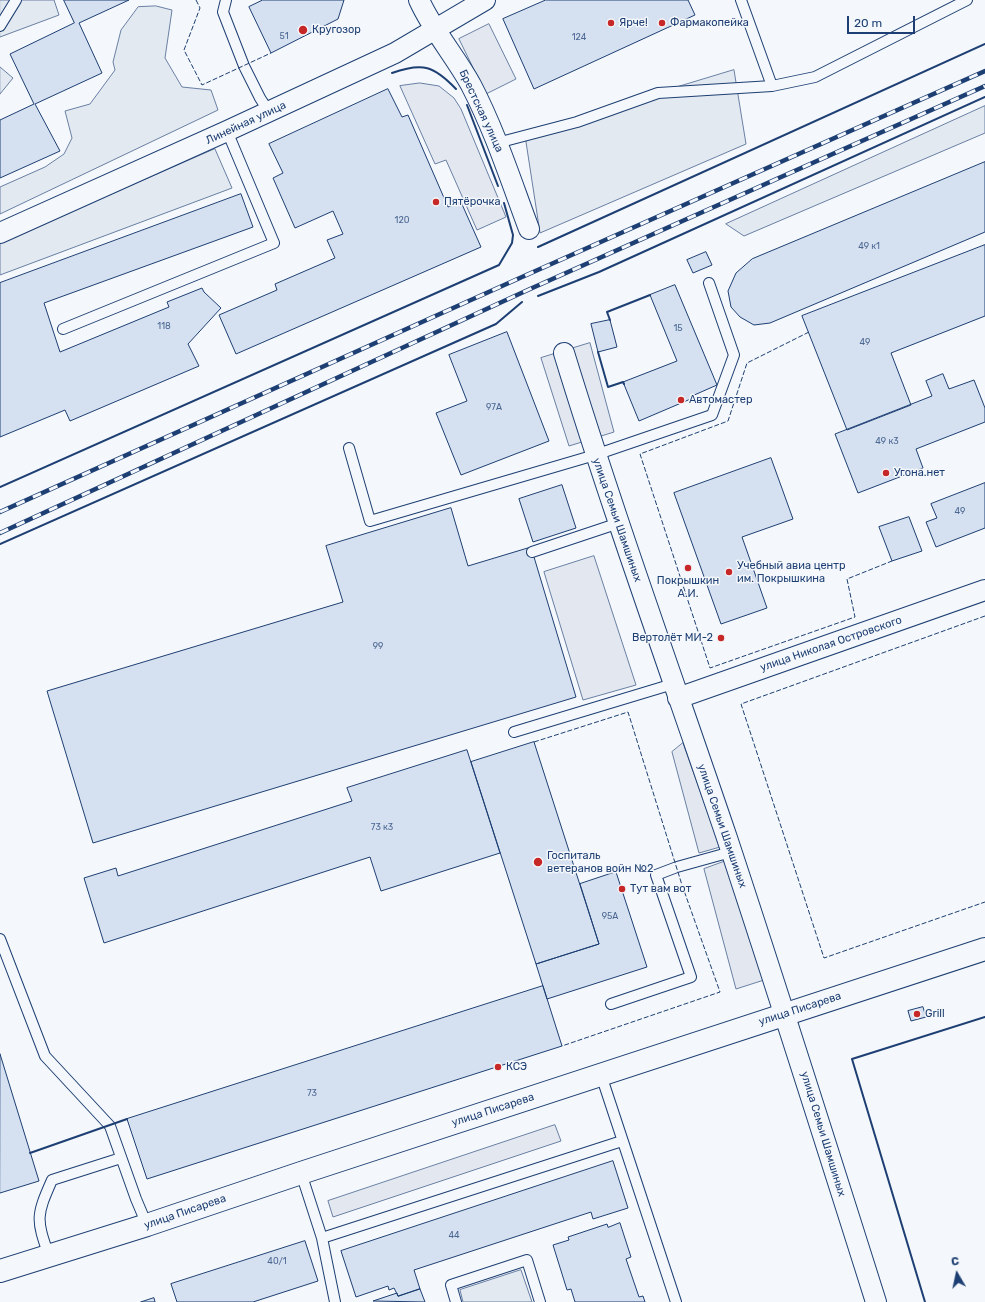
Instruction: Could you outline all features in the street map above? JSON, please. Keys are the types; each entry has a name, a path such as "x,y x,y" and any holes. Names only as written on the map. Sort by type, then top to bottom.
{"main road":[{"name":"улица Писарева","path":"0,1272 985,949"}],"street":[{"name":"Брестская улица","path":"419,0 434,29 450,49 472,86 497,144 529,229"},
{"name":"Линейная улица","path":"0,233 269,112 395,53 485,0"},
{"name":"улица Семьи Шамшиных","path":"564,352 595,455 731,852 801,1062 876,1302"},
{"name":"улица Николая Островского","path":"675,691 985,590"}],"lane":[{"path":"0,26 16,0"},
{"path":"226,0 223,12 244,66 260,98 269,112"},
{"path":"741,0 772,86"},
{"path":"497,144 577,122 658,93 772,86 815,77 966,0"},
{"path":"63,329 274,243 227,131"},
{"path":"349,448 370,521 595,455 712,415 734,355 709,283"},
{"path":"532,552 619,523"},
{"path":"514,732 675,691"},
{"path":"611,1004 691,977 656,876 677,867 731,852"},
{"path":"0,939 45,1056 110,1126 147,1225"},
{"path":"601,1075 676,1302"},
{"path":"322,1238 622,1141"},
{"path":"49,1256 39,1227 40,1206 52,1180 121,1158"},
{"path":"301,1173 322,1238 335,1302"},
{"path":"456,1302 451,1284 527,1260 540,1302"}],"shaded area":[{"path":"0,0 54,0 59,15 0,37"},
{"path":"156,6 172,10 165,58 182,87 211,90 218,110 0,214 0,187 45,167 64,154 72,138 65,111 90,104 115,70 113,62 121,30 138,7"},
{"path":"489,24 516,79 486,94 459,39"},
{"path":"0,67 13,78 0,94"},
{"path":"734,70 746,144 540,233 526,142 529,132"},
{"path":"420,83 439,86 454,98 461,109 506,217 477,230 446,160 435,164 400,86"},
{"path":"985,106 985,133 744,236 726,224"},
{"path":"215,149 232,188 0,275 0,243"},
{"path":"590,343 614,432 569,446 541,358"},
{"path":"594,556 636,685 583,700 544,572"},
{"path":"683,743 720,847 699,853 672,752"},
{"path":"726,861 764,980 736,989 704,869"},
{"path":"555,1125 561,1141 333,1217 328,1201"},
{"path":"521,1270 532,1302 463,1302 460,1290"}],"building":[{"path":"64,0 129,0 79,23 102,73 35,104 60,151 0,178 0,120 34,104 10,54 74,23"},
{"path":"263,0 344,0 338,19 271,53 249,7"},
{"path":"546,0 688,0 695,15 534,89 503,19"},
{"path":"388,89 402,117 408,115 448,207 461,202 481,247 236,354 219,315 277,290 275,284 335,258 327,240 343,234 333,211 295,228 273,178 283,173 269,144"},
{"path":"985,162 985,232 770,323 754,325 740,317 731,307 728,291 736,273 752,259"},
{"path":"241,194 253,227 44,303 60,352 169,307 167,302 202,288 204,292 221,308 188,344 199,366 70,421 65,410 0,437 0,283"},
{"path":"985,245 985,316 891,353 911,405 847,430 802,316"},
{"path":"706,252 712,265 693,273 687,260"},
{"path":"675,285 717,385 692,396 693,398 639,421 623,382 677,361 650,295"},
{"path":"610,320 617,347 598,352 591,324"},
{"path":"507,332 549,441 461,475 436,413 467,401 449,355"},
{"path":"943,374 949,389 974,380 985,408 985,422 916,449 923,468 858,493 835,434 932,396 926,381"},
{"name":"Учебный авиа центр им. Покрышкина","path":"771,458 793,519 742,537 767,608 721,624 674,493"},
{"path":"985,483 985,528 936,547 926,522 937,518 931,504"},
{"path":"562,485 576,528 533,542 519,499"},
{"path":"451,508 468,566 531,547 576,697 93,843 47,691 343,602 326,546"},
{"path":"909,517 922,551 892,561 879,527"},
{"name":"Госпиталь ветеранов войн №2","path":"534,742 599,944 536,964 471,762"},
{"path":"467,750 500,853 381,891 370,857 104,943 84,878 116,868 118,876 352,801 347,788"},
{"path":"616,872 647,967 547,999 536,964 599,944 580,884"},
{"path":"543,986 562,1046 147,1179 127,1119"},
{"name":"Grill","path":"923,1007 926,1017 911,1021 908,1011"},
{"path":"0,1054 39,1181 0,1193"},
{"path":"613,1161 628,1208 593,1219 591,1212 414,1270 420,1289 398,1296 394,1288 389,1290 388,1286 356,1297 341,1251"},
{"path":"620,1223 631,1257 626,1259 639,1297 643,1296 645,1302 575,1302 571,1289 567,1290 553,1245 569,1240 568,1237 607,1224 608,1227"},
{"path":"305,1241 318,1281 253,1302 177,1302 171,1284"},
{"path":"420,1289 425,1302 373,1301 397,1293 398,1296"},
{"path":"154,1298 155,1302 141,1302"}],"railway":[{"path":"0,512 985,71"},
{"path":"0,533 530,289 985,86"}],"fence":[{"path":"196,0 200,8 184,50 202,85 271,53"},
{"path":"809,332 747,363 728,421 640,454 710,668 855,617 847,579 892,561"},
{"path":"985,616 741,704 824,958 985,902"},
{"path":"534,742 628,712 682,885 720,992 562,1046"}],"wall":[{"path":"538,247 985,44"},
{"path":"392,73 412,68 427,68 441,75 456,89"},
{"path":"538,296 599,272 985,97"},
{"path":"467,105 498,186"},
{"path":"0,487 499,265 512,243 513,235 504,203"},
{"path":"610,320 607,312 650,295"},
{"path":"0,544 496,324 522,302"},
{"path":"598,352 608,387 623,382 624,384"},
{"path":"925,1302 852,1059 985,1017"},
{"path":"30,1153 127,1119"}],"place":[{"name":"Ярче!","path":"611,23"},
{"name":"Фармакопейка","path":"662,23"},
{"name":"Кругозор","path":"303,30"},
{"name":"Пятёрочка","path":"436,202"},
{"name":"Автомастер","path":"681,400"},
{"name":"Угона.нет","path":"886,473"},
{"name":"Покрышкин А.И.","path":"688,568"},
{"name":"Учебный авиа центр им. Покрышкина","path":"729,572"},
{"name":"Вертолёт МИ-2","path":"721,638"},
{"name":"Госпиталь ветеранов войн №2","path":"538,862"},
{"name":"Тут вам вот","path":"622,889"},
{"name":"Grill","path":"917,1014"},
{"name":"КСЭ","path":"498,1067"}]}
